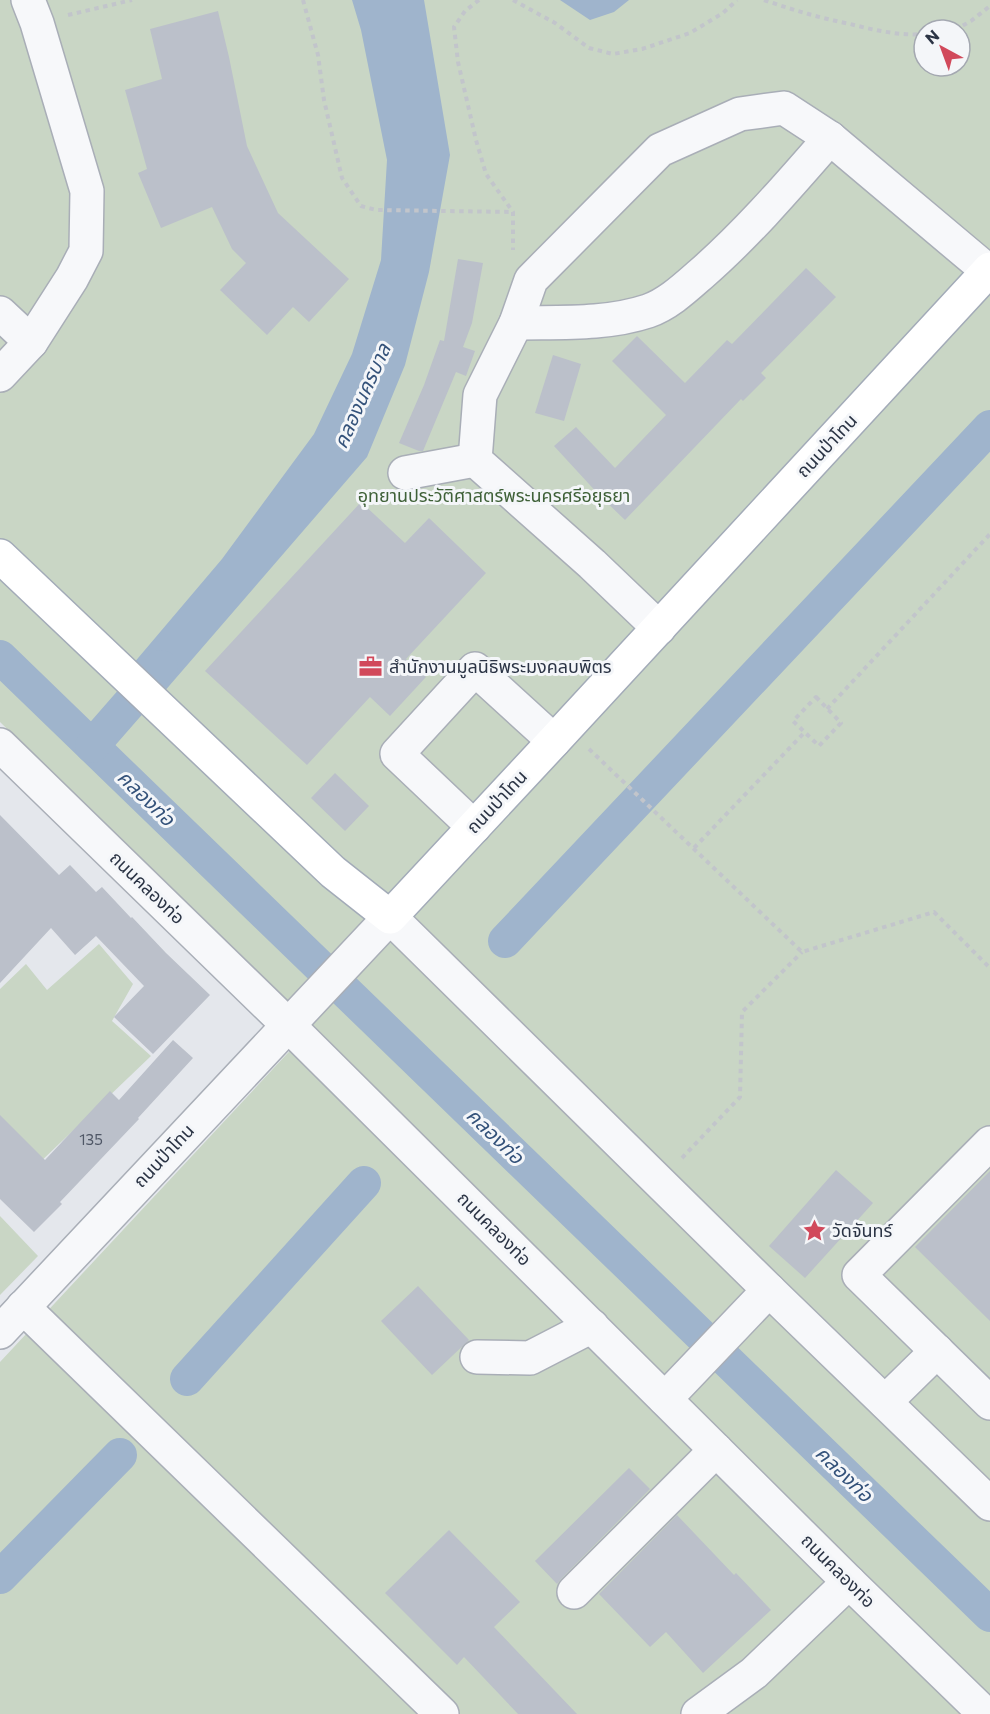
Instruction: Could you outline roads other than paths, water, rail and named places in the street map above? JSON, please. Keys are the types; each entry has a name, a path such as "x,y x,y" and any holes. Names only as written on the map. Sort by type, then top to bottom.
{"main road":[{"name":"ถนนป่าโทน","path":"390,917 989,270"},
{"path":"0,556 333,872 390,917"}],"street":[{"path":"0,375 30,342 87,251 87,191 33,11"},
{"path":"475,460 480,395 516,323 531,280 660,150 741,114 784,108 830,138 989,270"},
{"path":"516,323 605,320 649,310 679,293 760,219 830,138"},
{"path":"0,313 30,342"},
{"path":"475,460 592,564 659,628"},
{"path":"405,473 475,460"},
{"path":"474,827 397,754 475,669 554,741"},
{"name":"ถนนคลองท่อ","path":"3,754 294,1018 592,1326 671,1392 716,1450 985,1714"},
{"path":"390,917 659,1182 762,1298 885,1402 990,1504"},
{"name":"ถนนป่าโทน","path":"0,1332 390,917"},
{"path":"990,1143 859,1275 990,1403"},
{"path":"671,1392 762,1298"},
{"path":"23,1307 442,1714"},
{"path":"477,1357 530,1358 592,1326"},
{"path":"885,1402 937,1350"},
{"path":"574,1592 716,1450"},
{"path":"698,1714 754,1673 849,1582"}],"water":[{"path":"352,0 424,0 450,155 429,272 405,365 367,457 163,693 133,664 222,559 314,434 352,354 381,260 387,160 361,30"},
{"path":"560,0 629,0 614,12 590,20"}],"waterway":[{"path":"505,941 990,427"},
{"name":"คลองท่อ","path":"0,657 990,1615"},
{"name":"คลองนครบาล","path":"92,746 161,667"},
{"path":"187,1379 364,1183"},
{"path":"0,1577 120,1455"}],"place":[{"name":"สำนักงานมูลนิธิพระมงคลบพิตร","path":"371,667"},
{"name":"วัดจันทร์","path":"814,1231"}],"park label":[{"name":"อุทยานประวัติศาสตร์พระนครศรีอยุธยา","path":"494,496"}]}
